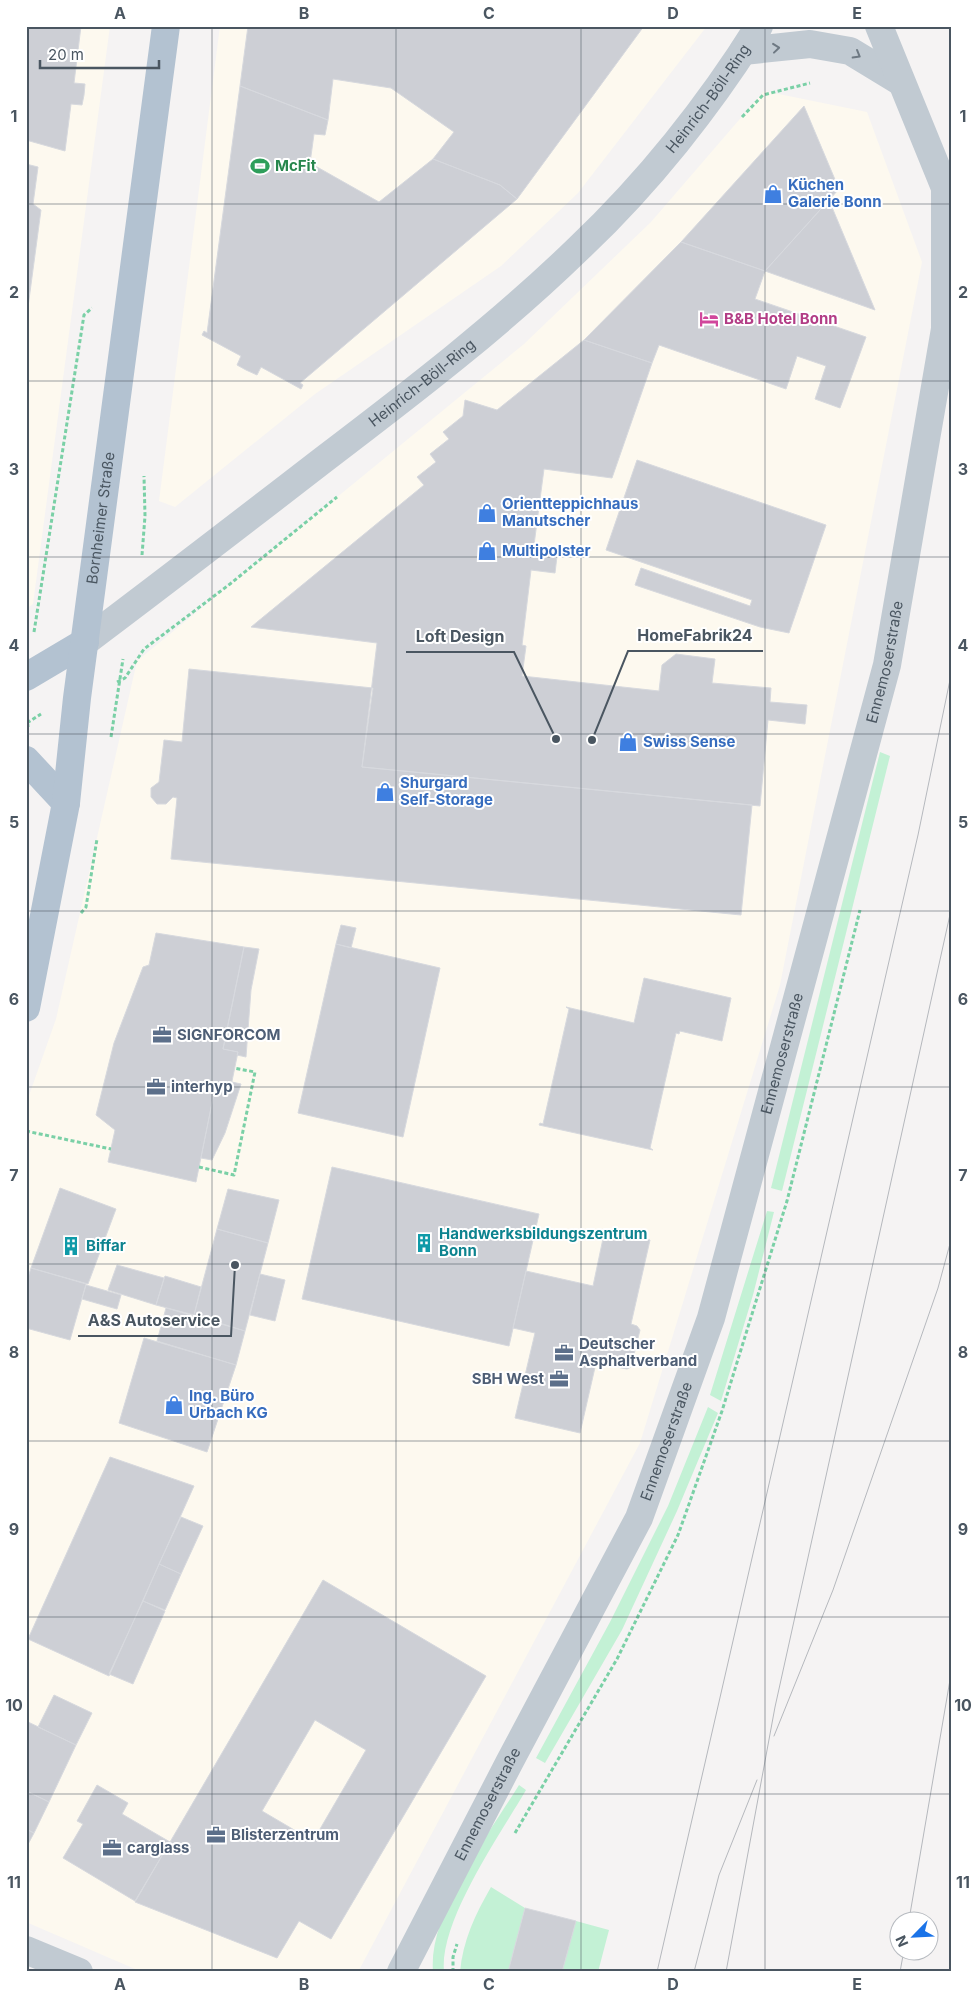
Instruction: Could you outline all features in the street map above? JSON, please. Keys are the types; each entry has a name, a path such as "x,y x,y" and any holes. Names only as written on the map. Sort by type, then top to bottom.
{"main road":[{"name":"Bornheimer Straße","path":"26,1008 66,803 85,642 166,26"},
{"name":"Heinrich-Böll-Ring","path":"26,676 85,642"},
{"path":"26,760 66,803"}],"street":[{"name":"Heinrich-Böll-Ring","path":"85,642 371,423 524,298 580,248 637,188 714,93 759,26"},
{"name":"Ennemoserstraße","path":"401,1972 639,1518 711,1318 887,665 945,329 945,188 879,26"},
{"path":"743,51 810,44 850,51 901,82"},
{"path":"26,1950 79,1972"}],"path":[{"path":"34,624 48,550 84,316 133,270"},
{"path":"27,708 27,723"},
{"path":"27,723 48,710"},
{"path":"199,1167 234,1175 255,1072 234,1068"},
{"path":"26,1131 111,1149"}],"shaded area":[{"path":"26,26 110,26 33,604 26,609"},
{"path":"220,26 707,26 578,193 501,266 315,394 175,507 159,501"},
{"path":"764,91 867,112 922,262 780,985 640,1443 358,1972 142,1972 26,1922 26,1104 56,1019 137,661 524,344 651,222"}],"green space":[{"path":"880,752 890,756 782,1191 771,1188"},
{"path":"767,1211 774,1212 753,1295 721,1401 710,1395"},
{"path":"708,1407 718,1413 677,1511 622,1630 545,1763 536,1758 610,1622 668,1506"},
{"path":"519,1785 526,1790 473,1879 451,1928 445,1951 444,1972 433,1972 434,1949 440,1925 450,1900 462,1875"},
{"path":"491,1887 525,1908 508,1972 460,1972 464,1949 471,1928"},
{"path":"576,1921 609,1930 598,1972 562,1972"}],"building":[{"path":"26,26 81,26 74,83 85,84 84,95 82,105 71,104 65,151 26,140"},
{"path":"248,26 644,26 517,199 500,185 433,159 454,132 391,88 333,79 328,120 240,86"},
{"path":"240,86 328,120 325,135 314,134 310,163 379,202 433,159 500,185 517,199 300,383 303,385 301,389 261,367 257,375 246,370 237,365 241,356 202,335 204,331 207,333"},
{"path":"804,106 839,189 765,271 681,242"},
{"path":"26,164 38,167 33,204 41,210 26,322"},
{"path":"829,200 875,310 765,271"},
{"name":"B&B Hotel Bonn","path":"681,242 765,271 755,299 866,337 840,408 815,399 826,366 797,356 786,389 659,345 652,363 584,340"},
{"path":"584,340 652,363 612,478 544,469 534,545 558,548 555,573 531,570 522,645 526,646 522,676 659,691 662,665 676,654 715,659 712,683 771,688 770,702 807,705 805,724 768,720 760,806 362,767 377,643 251,627 424,485 417,477 436,462 430,454 449,439 443,432 463,416 465,400 497,410"},
{"path":"637,460 826,525 789,633 760,627 635,585 641,568 750,606 752,600 606,550"},
{"name":"Shurgard Self-Storage","path":"189,669 373,688 362,767 752,805 741,915 171,859 177,798 173,797 166,804 157,804 151,797 151,788 159,782 164,740 182,742"},
{"path":"341,925 356,928 351,948 336,944"},
{"path":"156,933 244,947 223,1049 238,1052 231,1086 216,1083 196,1182 108,1162 115,1130 96,1115 114,1043 143,967 149,965"},
{"path":"336,944 440,968 403,1137 298,1113"},
{"path":"244,947 259,949 251,990 246,1057 237,1055 238,1052 223,1049"},
{"path":"644,978 731,998 722,1041 680,1031 679,1034 676,1033 650,1148 653,1150 539,1125 540,1123 543,1124 569,1009 566,1007 634,1023"},
{"path":"232,1082 241,1084 225,1133 212,1160 201,1158 216,1083 231,1086"},
{"name":"Handwerksbildungszentrum Bonn","path":"332,1167 539,1214 509,1346 302,1299"},
{"name":"Biffar","path":"60,1188 116,1209 88,1284 31,1268"},
{"path":"228,1189 279,1200 268,1243 217,1229"},
{"path":"217,1229 268,1243 245,1331 194,1315"},
{"path":"605,1229 650,1240 631,1324 637,1326 640,1330 631,1367 627,1369 596,1363 580,1433 515,1418 535,1333 513,1328 526,1271 593,1286"},
{"path":"117,1265 164,1278 156,1305 108,1290"},
{"path":"31,1268 86,1284 70,1340 26,1328 26,1284"},
{"path":"260,1274 285,1280 275,1321 250,1315"},
{"path":"165,1276 201,1287 194,1315 156,1305"},
{"path":"86,1285 121,1295 117,1309 82,1299"},
{"path":"166,1308 245,1331 236,1365 157,1341"},
{"name":"Ing. Büro Urbach KG","path":"144,1338 236,1365 207,1452 119,1423"},
{"path":"110,1457 194,1486 109,1676 28,1639"},
{"path":"181,1517 203,1526 181,1574 159,1564"},
{"path":"159,1564 181,1574 165,1610 143,1601"},
{"path":"323,1580 486,1676 331,1939 299,1921 277,1958 135,1902","holes":["315,1720 366,1750 313,1841 262,1811"]},
{"path":"143,1601 165,1611 133,1684 109,1674"},
{"path":"54,1695 92,1713 76,1745 38,1727"},
{"path":"26,1721 76,1745 49,1802 26,1791"},
{"path":"97,1785 128,1803 122,1814 170,1842 135,1901 63,1858 83,1824 77,1821"},
{"path":"27,1791 49,1802 34,1833 26,1829"},
{"path":"26,1829 34,1833 26,1848"},
{"path":"525,1908 576,1921 562,1972 508,1972"}],"tram line":[{"path":"657,1972 918,835 951,675"},
{"path":"726,1972 775,1707 951,910"},
{"path":"774,1736 833,1590 938,1288 951,1240"},
{"path":"911,1910 951,1674"},
{"path":"694,1972 719,1875 757,1780"},
{"path":"900,1972 902,1960"}],"place":[{"name":"McFit","path":"260,166"},
{"name":"Küchen Galerie Bonn","path":"773,194"},
{"name":"B&B Hotel Bonn","path":"709,319"},
{"name":"Orientteppichhaus Manutscher","path":"487,513"},
{"name":"Multipolster","path":"487,551"},
{"name":"Loft Design","path":"556,739"},
{"name":"HomeFabrik24","path":"592,740"},
{"name":"Swiss Sense","path":"628,742"},
{"name":"Shurgard Self-Storage","path":"385,792"},
{"name":"SIGNFORCOM","path":"162,1035"},
{"name":"interhyp","path":"156,1087"},
{"name":"Handwerksbildungszentrum Bonn","path":"424,1243"},
{"name":"Biffar","path":"71,1246"},
{"name":"A&S Autoservice","path":"235,1265"},
{"name":"Deutscher Asphaltverband","path":"564,1353"},
{"name":"SBH West","path":"559,1379"},
{"name":"Ing. Büro Urbach KG","path":"174,1405"},
{"name":"Blisterzentrum","path":"216,1835"},
{"name":"carglass","path":"112,1848"}]}
